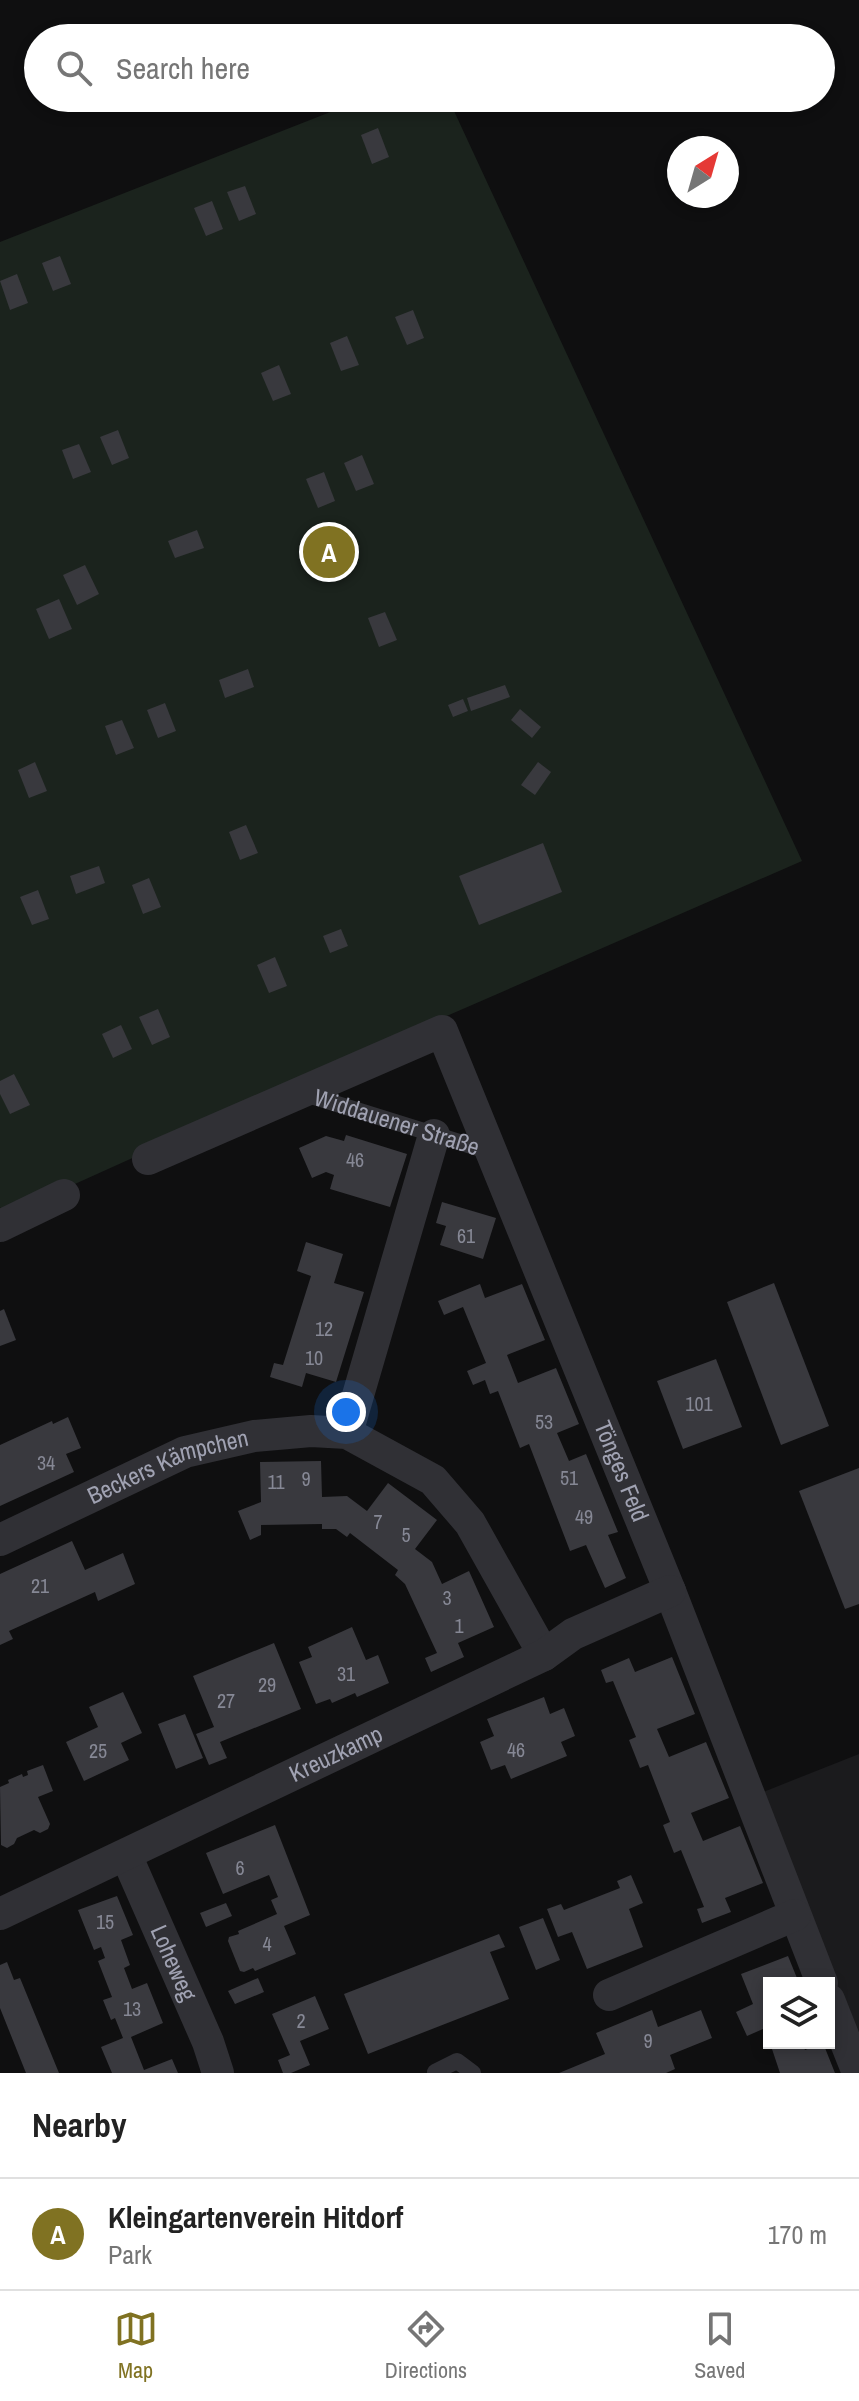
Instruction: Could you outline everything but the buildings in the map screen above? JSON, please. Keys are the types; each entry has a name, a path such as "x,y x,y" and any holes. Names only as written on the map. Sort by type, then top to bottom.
{"street":[{"name":"Widdauener Straße","path":"148,1159 442,1031"},
{"name":"Tönges Feld","path":"442,1031 670,1591 820,1977"},
{"path":"347,1433 434,1135"},
{"path":"0,1226 64,1195"},
{"name":"Beckers Kämpchen","path":"0,1540 185,1452 254,1436 311,1431 347,1433 433,1480 470,1523 544,1655"},
{"name":"Kreuzkamp","path":"0,1914 544,1655 573,1634 670,1591"},
{"name":"Loheweg","path":"126,1855 208,2042 218,2073"},
{"path":"609,1995 795,1915"},
{"path":"835,2015 858,2073"}],"lane":[{"name":"Widdauener Straße","path":"303,1093 491,1152"},
{"path":"435,2072 457,2061 473,2073"}],"shaded area":[{"path":"330,112 454,112 802,861 449,1015 4,1216 0,1207 0,242"},
{"path":"859,1754 859,2039 835,1977 758,1794"}],"place":[{"name":"Kleingartenverein Hitdorf","path":"329,552"}]}
